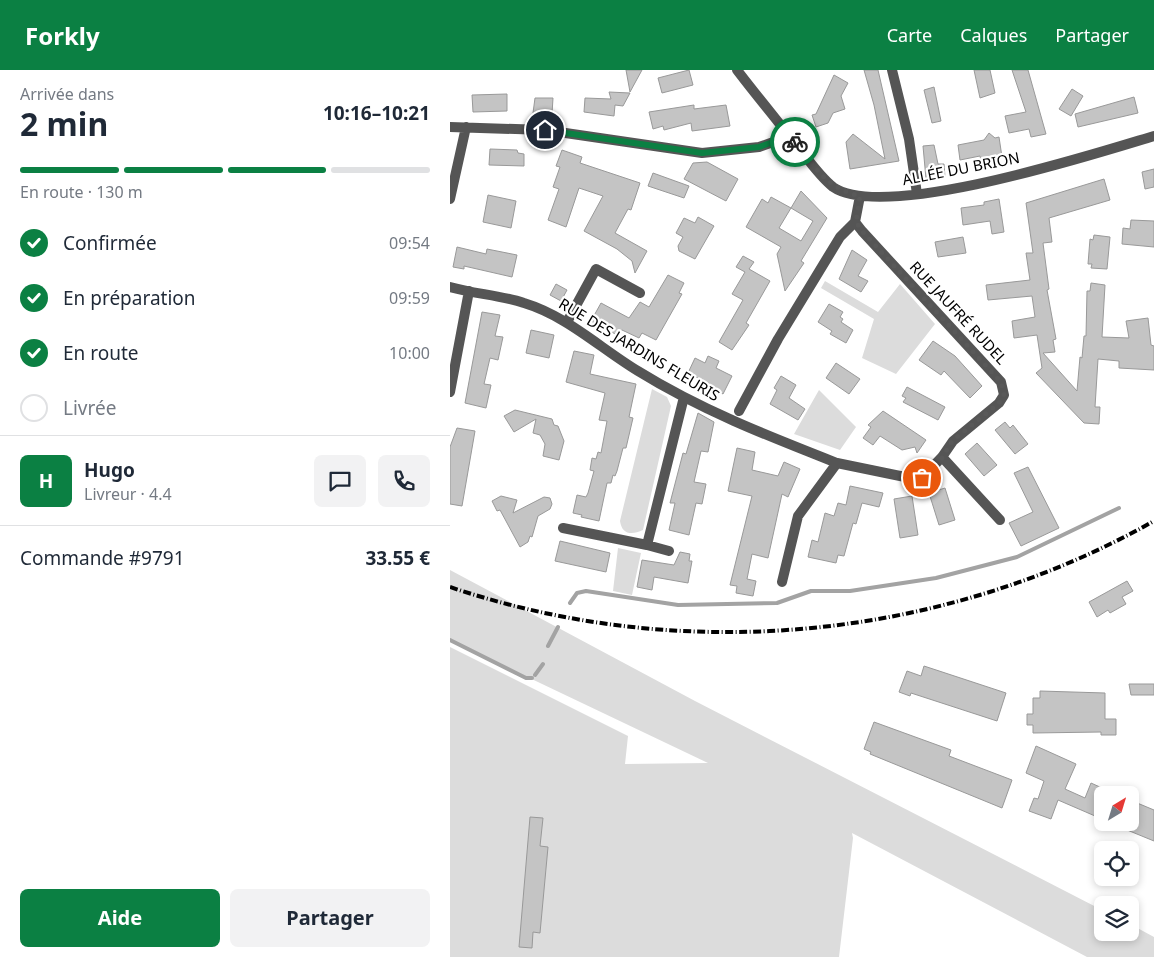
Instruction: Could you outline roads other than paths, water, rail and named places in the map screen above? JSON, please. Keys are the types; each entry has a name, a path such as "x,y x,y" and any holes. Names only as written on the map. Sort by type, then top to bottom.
{"street":[{"name":"ALLÉE DU BRION","path":"737,70 832,186 844,192 860,196 917,194 957,188 1065,163 1154,136"},
{"path":"892,70 909,139 917,194"},
{"path":"450,199 466,126"},
{"path":"450,127 466,126 545,130 702,153 752,148 790,136"},
{"path":"739,411 778,339 840,237 856,222 860,196"},
{"name":"RUE JAUFRÉ RUDEL","path":"837,463 905,477 922,478 942,458 952,441 999,403 1004,395 1001,382 856,222"},
{"path":"567,322 596,269 640,293"},
{"name":"RUE DES JARDINS FLEURIS","path":"450,287 524,303 567,322 638,371 684,397 735,423 837,463"},
{"path":"450,392 469,291"},
{"path":"647,545 684,397"},
{"path":"942,458 1000,520"},
{"path":"782,582 798,516 837,463"},
{"path":"563,528 669,551"}],"waterway":[{"path":"570,603 577,593 586,591 678,605 777,603 811,591 850,591 936,578 1017,557 1119,508"},
{"path":"548,646 558,627"},
{"path":"450,640 526,678 532,678"},
{"path":"535,675 543,664"}],"railway":[{"path":"450,587 538,611 628,626 718,632 809,628 899,615 987,593 1072,561 1154,521"}]}
